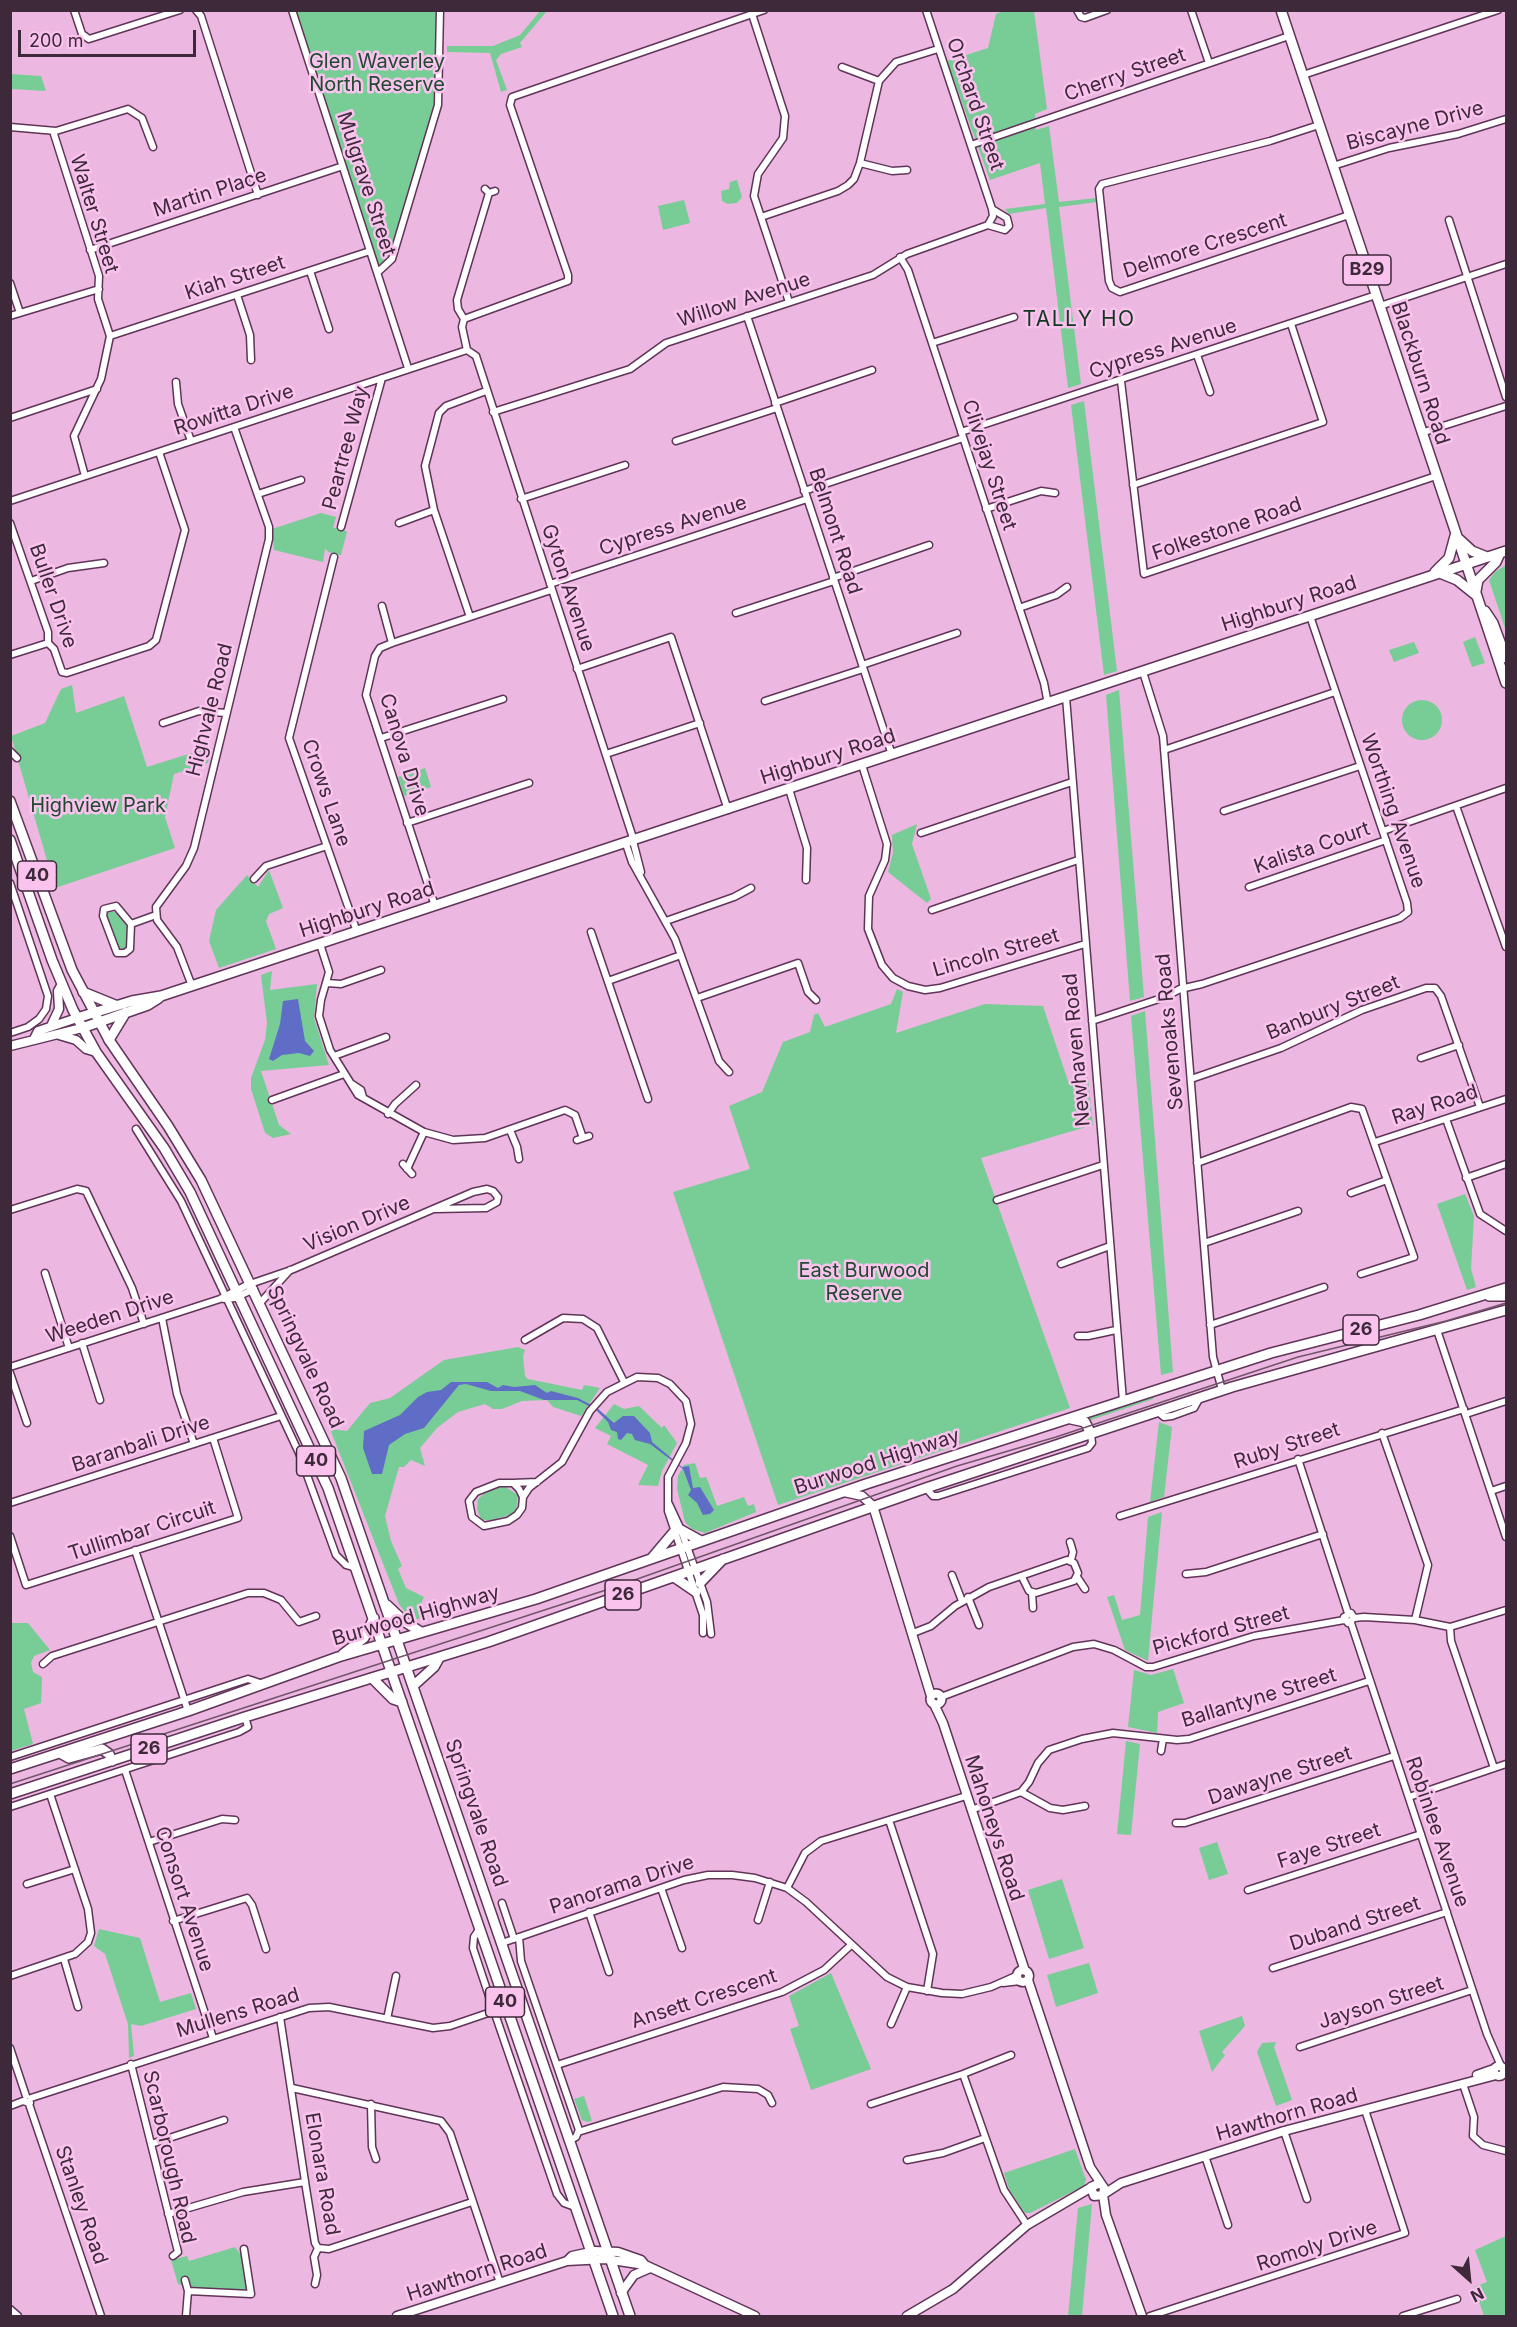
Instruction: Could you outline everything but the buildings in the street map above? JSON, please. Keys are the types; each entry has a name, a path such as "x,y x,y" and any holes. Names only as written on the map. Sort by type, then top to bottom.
{"main road":[{"name":"Blackburn Road","path":"1281,10 1454,532 1477,595 1493,623 1506,658"},
{"path":"1454,532 1466,546 1487,557"},
{"path":"1454,532 1449,558 1436,574 1457,580 1477,595"},
{"path":"1477,595 1478,580 1503,552"},
{"name":"Highbury Road","path":"34,1039 38,1031 93,1012 192,986 1503,552"},
{"name":"Blackburn Road","path":"1483,609 1485,625 1506,683"},
{"name":"Springvale Road","path":"10,801 57,935 83,992 109,1040 193,1164 253,1286 344,1484 630,2316"},
{"name":"Springvale Road","path":"10,840 62,984 77,1018 96,1052 179,1173 238,1293 333,1502 613,2316"},
{"path":"51,1026 59,1009 58,991 62,984"},
{"path":"83,992 115,1005"},
{"name":"Highbury Road","path":"10,1046 82,1028 148,1005 161,996"},
{"path":"109,1040 126,1012"},
{"path":"58,1035 76,1040 86,1049 96,1052"},
{"name":"Burwood Highway","path":"10,1769 189,1711 338,1658 519,1604 843,1492 1068,1418 1281,1350 1419,1315 1506,1288"},
{"path":"1483,1295 1506,1296"},
{"name":"Burwood Highway","path":"10,1794 245,1717 439,1658 873,1506 1222,1390 1506,1310"},
{"path":"1068,1418 1083,1421 1091,1434"},
{"path":"333,1502 341,1496 344,1484"},
{"path":"843,1492 862,1496 873,1506"},
{"name":"Mahoneys Road","path":"873,1506 913,1633 937,1698 966,1796 1014,1942 1022,1977 1036,2010 1142,2316"},
{"name":"Mahoneys Road","path":"862,1510 880,1532"},
{"path":"648,1561 678,1531 701,1541"},
{"path":"675,1577 698,1587 724,1557"},
{"path":"386,1603 405,1622 421,1632"},
{"path":"338,1658 362,1640 374,1618"},
{"path":"413,1686 434,1667 439,1658"},
{"path":"372,1678 393,1699 402,1702"},
{"path":"60,1753 69,1758 102,1749 109,1754 112,1761"},
{"name":"Hawthorn Road","path":"907,2316 953,2289 1027,2225 1077,2198 1284,2131 1463,2084 1501,2070"},
{"name":"Hawthorn Road","path":"397,2316 567,2261 592,2256 641,2260 647,2266 740,2313 755,2316"},
{"path":"621,2293 634,2275 647,2266"}],"street":[{"path":"74,10 82,34 89,39 180,10"},
{"path":"196,10 201,16 258,195"},
{"name":"Mulgrave Street","path":"292,10 340,157 340,167 345,174 408,368"},
{"path":"378,272 392,260 438,105 440,10"},
{"path":"464,319 568,281 568,275 510,105 512,97 751,12 764,10"},
{"name":"Orchard Street","path":"926,10 992,208 1007,218 1009,225 1005,230 988,225"},
{"path":"1077,10 1085,18 1107,10"},
{"path":"1191,10 1209,63"},
{"path":"1303,75 1498,10"},
{"path":"751,12 785,116 783,138 756,181 754,196 789,302"},
{"name":"Cherry Street","path":"971,145 1289,36"},
{"path":"761,217 838,191 854,179 860,163 879,81 886,70 896,62 938,49"},
{"path":"842,67 879,81"},
{"path":"10,127 53,131 128,110 142,118 153,147"},
{"name":"Biscayne Drive","path":"1333,166 1389,148 1458,134 1506,119"},
{"name":"Delmore Crescent","path":"1319,125 1270,141 1102,184 1099,189 1109,281 1112,288 1120,292 1349,214"},
{"name":"Walter Street","path":"53,131 99,276 98,299 110,336"},
{"path":"860,163 892,171 907,170"},
{"name":"Martin Place","path":"90,250 340,167"},
{"path":"467,350 462,327 464,319 458,309 457,300 490,191"},
{"path":"988,225 993,216 992,208"},
{"path":"1449,220 1506,396"},
{"name":"Willow Avenue","path":"493,414 630,369 666,343 873,275 900,257 988,225"},
{"name":"Kiah Street","path":"110,336 370,251"},
{"name":"Clivejay Street","path":"900,257 908,270 1051,703"},
{"path":"1380,306 1506,264"},
{"path":"310,271 328,329"},
{"path":"10,282 20,313"},
{"path":"10,316 99,289"},
{"path":"237,295 250,335 251,360"},
{"name":"Cypress Avenue","path":"804,490 1376,295"},
{"name":"Belmont Road","path":"747,316 892,755"},
{"path":"932,343 1014,317"},
{"path":"1133,485 1323,422 1291,324"},
{"path":"85,476 74,436 97,388 110,336"},
{"name":"Rowitta Drive","path":"10,501 467,350"},
{"name":"Gyton Avenue","path":"467,350 476,357 606,754 642,876 681,955 719,1061 729,1072"},
{"path":"1197,355 1210,392"},
{"path":"676,441 872,370"},
{"name":"Peartree Way","path":"341,526 382,378"},
{"name":"Folkestone Road","path":"1122,381 1144,574 1436,476"},
{"path":"176,382 178,404 191,441"},
{"path":"10,418 97,388"},
{"path":"470,616 434,510 424,466 439,413 446,406 486,391"},
{"path":"1421,433 1506,406"},
{"name":"Highvale Road","path":"156,915 158,900 182,871 192,854 268,545 268,527 234,427"},
{"name":"Buller Drive","path":"10,523 48,632 48,643 54,649 62,672 67,673 148,646 156,640 185,530 159,452"},
{"path":"522,499 625,465"},
{"path":"258,494 301,480"},
{"path":"986,509 1041,491 1055,493"},
{"name":"Cypress Avenue","path":"550,587 807,499"},
{"path":"399,523 434,510"},
{"path":"736,613 929,545"},
{"name":"Crows Lane","path":"334,557 289,738 357,932"},
{"path":"31,581 68,568 105,563"},
{"path":"382,606 392,643 550,587"},
{"path":"1019,608 1056,595 1067,587"},
{"name":"Worthing Avenue","path":"1092,1021 1400,918 1408,912 1310,616"},
{"path":"765,701 957,633"},
{"path":"577,669 671,637 728,810"},
{"path":"10,655 48,643"},
{"name":"Canova Drive","path":"392,643 377,652 366,695 435,906"},
{"name":"Sevenoaks Road","path":"1143,672 1160,721 1164,750 1210,1325 1216,1371 1222,1390"},
{"path":"1164,750 1335,692"},
{"name":"Newhaven Road","path":"1066,697 1123,1401"},
{"path":"381,738 503,699"},
{"path":"163,723 199,711 226,713"},
{"path":"606,754 700,723"},
{"path":"10,751 17,758"},
{"name":"Lincoln Street","path":"862,765 887,844 885,860 869,896 868,929 882,966 893,978 908,986 925,990 940,988 1085,944"},
{"path":"1224,811 1360,766"},
{"path":"921,833 1072,782"},
{"path":"407,823 529,783"},
{"path":"1383,831 1506,788"},
{"path":"789,789 807,848 807,880"},
{"path":"1456,806 1506,947"},
{"name":"Kalista Court","path":"1249,887 1386,840"},
{"path":"254,879 266,866 327,846"},
{"path":"932,910 1078,860"},
{"path":"10,883 46,983 48,996 44,1012 32,1025 10,1033"},
{"path":"666,921 734,897 751,888"},
{"path":"116,906 131,924 130,949 125,953 117,953 103,916 104,909 116,906"},
{"path":"131,924 156,915 177,948 192,986"},
{"path":"591,932 648,1099"},
{"path":"320,944 329,972 319,1016 334,1056 354,1091 388,1114 424,1132 453,1140 468,1140 510,1130 565,1110 571,1111 583,1138"},
{"path":"608,981 681,955"},
{"path":"697,998 798,963 808,992 816,1000"},
{"path":"327,983 341,984 381,970"},
{"name":"Banbury Street","path":"1191,1079 1281,1048 1362,1010 1426,988 1435,988 1441,996 1480,1107"},
{"path":"334,1056 386,1037"},
{"path":"1421,1059 1459,1045"},
{"path":"272,1100 344,1074"},
{"path":"388,1114 395,1104 416,1085"},
{"name":"Ray Road","path":"1375,1142 1506,1099"},
{"path":"1197,1160 1358,1106 1365,1114 1414,1257 1361,1275"},
{"path":"1446,1119 1480,1214 1506,1231"},
{"path":"136,1129 175,1190 223,1298 301,1457 336,1555 346,1565 357,1568"},
{"path":"510,1130 519,1159"},
{"path":"408,1169 424,1132"},
{"path":"1466,1178 1506,1164"},
{"path":"997,1200 1103,1165"},
{"path":"1351,1193 1387,1180"},
{"path":"10,1210 77,1189 86,1191 132,1288 144,1324"},
{"name":"Vision Drive","path":"253,1286 473,1192 487,1189 493,1191 498,1197 496,1202 486,1208 435,1209"},
{"path":"1204,1243 1298,1210"},
{"path":"1061,1264 1110,1246"},
{"name":"Vision Drive","path":"260,1303 291,1270"},
{"path":"45,1273 69,1348"},
{"name":"Weeden Drive","path":"10,1367 238,1293 253,1286"},
{"path":"1210,1325 1324,1287"},
{"path":"162,1318 176,1389 194,1444"},
{"path":"525,1340 562,1318 583,1319 597,1328 624,1382"},
{"path":"1437,1329 1506,1537"},
{"path":"1078,1336 1116,1330"},
{"path":"82,1343 100,1400"},
{"path":"10,1373 27,1423"},
{"path":"537,1482 499,1483 476,1491 469,1504 472,1517 487,1526 508,1521 519,1512 523,1497 537,1482 562,1462 600,1398 624,1382 637,1377 651,1377 667,1382 679,1392 688,1406 691,1421 690,1433 667,1483 668,1511 710,1612 707,1634"},
{"name":"Ruby Street","path":"1120,1516 1382,1433 1506,1401"},
{"name":"Baranbali Drive","path":"10,1503 281,1416"},
{"path":"1382,1433 1428,1565 1415,1620"},
{"name":"Tullimbar Circuit","path":"10,1536 26,1585 238,1518 213,1438"},
{"name":"Robinlee Avenue","path":"1298,1459 1369,1681 1501,2070"},
{"path":"513,1484 523,1497"},
{"path":"1491,1491 1506,1486"},
{"path":"1186,1574 1206,1572 1323,1534"},
{"path":"1070,1542 1073,1552 1071,1560 1076,1567 1077,1577 1085,1589"},
{"path":"135,1550 189,1711"},
{"path":"913,1633 931,1626 968,1597 1071,1560"},
{"path":"952,1575 962,1601"},
{"path":"1022,1577 1032,1593 1033,1608"},
{"path":"1032,1593 1069,1583 1077,1577"},
{"path":"43,1664 52,1656 254,1593 268,1594 281,1600 299,1622 316,1617"},
{"path":"968,1597 979,1625"},
{"name":"Pickford Street","path":"937,1698 1073,1647 1094,1644 1114,1650 1146,1667 1153,1667 1254,1636 1349,1618 1415,1620 1450,1627 1506,1610"},
{"path":"1450,1627 1451,1641 1494,1768"},
{"name":"Burwood Highway","path":"10,1757 248,1679 263,1684"},
{"name":"Ballantyne Street","path":"1022,1792 1038,1763 1049,1750 1083,1739 1113,1732 1163,1739 1189,1738 1369,1681"},
{"path":"10,1807 239,1732 248,1727 245,1717"},
{"path":"1161,1751 1163,1739"},
{"name":"Dawayne Street","path":"1176,1823 1185,1824 1394,1756"},
{"path":"1409,1797 1506,1764"},
{"name":"Consort Avenue","path":"125,1770 213,2038"},
{"path":"971,1810 1022,1792 1050,1808 1064,1810 1085,1806"},
{"path":"10,1976 64,1959 82,1949 91,1933 90,1917 50,1794"},
{"path":"787,1888 799,1861 813,1846 830,1837 966,1796"},
{"path":"148,1842 222,1819 235,1820"},
{"path":"889,1820 933,1954 927,1991"},
{"name":"Faye Street","path":"1248,1890 1421,1834"},
{"path":"27,1884 75,1869"},
{"name":"Panorama Drive","path":"502,1943 661,1887 708,1875 732,1875 770,1882 787,1888 806,1902 887,1977 907,1987 962,1994 1022,1977"},
{"path":"758,1920 770,1882"},
{"path":"661,1887 682,1948"},
{"path":"173,1921 248,1898 266,1949"},
{"name":"Springvale Road","path":"502,1903 517,1938 521,1961 579,2132"},
{"path":"589,1912 609,1972"},
{"name":"Duband Street","path":"1274,1968 1447,1912"},
{"name":"Springvale Road","path":"480,1929 474,1937 473,1948 494,2011 557,2194 567,2206 575,2207"},
{"name":"Ansett Crescent","path":"556,2065 782,1992 824,1970 851,1945"},
{"path":"507,1956 521,1961"},
{"path":"64,1959 78,2007"},
{"path":"387,2019 396,1976"},
{"path":"891,2024 907,1987"},
{"name":"Jayson Street","path":"1300,2047 1472,1990"},
{"name":"Mullens Road","path":"10,2106 131,2064 309,2008 324,2007 424,2027 442,2027 494,2011"},
{"name":"Elonara Road","path":"280,2017 315,2243 318,2248 329,2249 472,2202"},
{"name":"Stanley Road","path":"10,2048 101,2316"},
{"path":"871,2104 963,2074 1011,2055"},
{"name":"Scarborough Road","path":"131,2064 178,2252 173,2256"},
{"path":"963,2074 1005,2194 1027,2225"},
{"path":"1463,2084 1474,2117 1473,2136 1483,2145 1506,2151"},
{"path":"569,2141 579,2132 723,2087 758,2089 768,2095 772,2103"},
{"path":"291,2088 436,2118 444,2124 500,2283"},
{"path":"371,2104 372,2147 376,2159"},
{"name":"Romoly Drive","path":"1150,2316 1405,2234 1365,2110"},
{"path":"151,2144 224,2120"},
{"path":"1284,2131 1307,2199"},
{"path":"907,2160 943,2153 985,2138"},
{"path":"1205,2156 1228,2225"},
{"path":"168,2214 243,2192 305,2182"},
{"path":"315,2284 317,2275 314,2257 318,2248"},
{"path":"188,2291 252,2297 244,2249"},
{"path":"185,2280 188,2291 186,2316"},
{"path":"1403,2316 1457,2299"},
{"path":"10,2309 18,2316"}],"green space":[{"name":"Glen Waverley North Reserve","path":"293,11 440,11 438,105 392,259 378,272"},
{"path":"540,11 547,11 520,43 522,47 501,54 496,60 507,90 501,92 490,53 447,52 447,46 493,46 520,35"},
{"path":"1003,11 1034,11 1047,109 1035,114 1036,130 1049,126 1059,202 1097,198 1097,202 1059,207 1081,384 1068,388 1046,208 1009,214 1005,209 1045,204 1040,163 990,180 947,61 988,48 996,14"},
{"path":"11,74 41,76 46,91 11,89"},
{"path":"737,180 742,197 737,203 728,204 722,201 721,191 729,189 730,182"},
{"path":"684,200 690,223 663,230 658,206"},
{"path":"1084,401 1117,671 1104,675 1071,405"},
{"path":"321,513 336,517 333,528 341,528 347,532 341,555 333,555 325,549 323,562 274,550 272,529"},
{"path":"1506,565 1506,631 1489,580 1495,572"},
{"path":"1475,637 1485,663 1472,667 1463,642"},
{"path":"1414,642 1419,653 1394,662 1389,650"},
{"name":"Highview Park","path":"72,685 76,713 124,696 147,767 211,747 208,763 174,774 165,817 175,848 55,888 11,736 45,723 61,689"},
{"path":"1119,690 1144,997 1130,1001 1106,695"},
{"path":"1422,700 1436,706 1442,720 1436,734 1422,740 1408,734 1402,720 1408,706"},
{"path":"425,768 431,787 404,796 398,777"},
{"path":"917,824 912,844 931,899 927,903 888,872 893,853 892,835"},
{"path":"269,870 283,908 269,914 266,921 276,949 219,968 209,941 216,910 247,875 258,887"},
{"path":"109,911 115,912 128,927 127,945 124,949 118,948 107,916"},
{"path":"272,971 270,990 317,984 314,1018 329,1065 261,1071 279,1125 291,1134 273,1138 265,1133 251,1089 251,1078 265,1040 267,1023 261,975"},
{"name":"East Burwood Reserve","path":"897,989 903,992 896,1033 985,1004 1043,1006 1069,1084 1088,1077 1093,1125 981,1158 1070,1408 778,1505 673,1192 750,1169 729,1106 762,1092 783,1042 810,1032 814,1015 818,1013 825,1027 891,1004"},
{"path":"1145,1011 1173,1372 1161,1375 1131,1016"},
{"path":"1465,1194 1474,1216 1471,1269 1476,1287 1467,1290 1437,1204"},
{"path":"518,1347 525,1350 523,1356 525,1376 528,1379 582,1390 584,1385 600,1388 581,1416 553,1407 547,1400 522,1401 502,1409 493,1409 485,1404 458,1412 437,1428 420,1448 425,1466 411,1460 404,1467 399,1467 385,1516 391,1541 402,1566 398,1569 406,1588 424,1597 418,1610 421,1618 412,1621 399,1604 330,1429 347,1431 370,1403 390,1398 444,1360"},
{"path":"1153,1396 1153,1399 1088,1421 1085,1419"},
{"path":"614,1404 624,1409 639,1406 662,1428 664,1425 677,1443 662,1471 658,1486 638,1485 648,1465 607,1444 611,1436 595,1428"},
{"path":"1159,1422 1172,1427 1164,1497 1150,1502"},
{"path":"695,1463 700,1478 706,1477 717,1506 744,1497 748,1506 754,1504 756,1512 705,1533 692,1529 685,1522 677,1489 678,1476 684,1465"},
{"path":"504,1486 518,1495 516,1511 511,1515 481,1520 477,1509 478,1499 486,1492"},
{"path":"1162,1512 1148,1661 1125,1650 1107,1597 1114,1595 1122,1620 1140,1615 1148,1517"},
{"path":"11,1623 28,1623 50,1650 34,1656 31,1663 33,1672 42,1677 41,1703 24,1709 33,1744 11,1751"},
{"path":"1173,1669 1184,1703 1158,1712 1157,1733 1128,1727 1134,1670 1151,1675"},
{"path":"1126,1741 1140,1744 1131,1835 1117,1834"},
{"path":"1217,1842 1228,1874 1209,1880 1199,1848"},
{"path":"1062,1879 1084,1948 1049,1959 1028,1890"},
{"path":"99,1929 140,1938 160,2002 191,1993 196,2009 141,2026 131,2024 134,2056 129,2058 128,2024 105,1954 94,1946"},
{"path":"1089,1963 1098,1993 1056,2007 1047,1975"},
{"path":"831,1973 871,2069 811,2090 790,2029 799,2026 789,1996"},
{"path":"1242,2016 1245,2026 1222,2052 1225,2055 1212,2072 1199,2031"},
{"path":"1276,2042 1274,2047 1292,2100 1276,2106 1257,2052 1262,2043"},
{"path":"584,2096 592,2121 582,2120 574,2099"},
{"path":"1075,2149 1086,2180 1084,2186 1030,2213 1025,2213 1009,2189 1004,2173"},
{"path":"1092,2204 1082,2316 1068,2316 1078,2208"},
{"path":"1506,2236 1506,2316 1484,2316 1474,2287 1487,2282 1475,2250"},
{"path":"235,2247 242,2256 248,2292 194,2288 178,2284 171,2260 187,2256 189,2261"}],"water":[{"path":"298,999 305,1041 314,1051 310,1056 299,1053 282,1055 273,1061 269,1059 280,1024 283,1001"},
{"path":"451,1382 487,1382 498,1388 503,1385 514,1387 535,1385 547,1393 551,1391 578,1398 597,1408 614,1423 623,1416 634,1416 650,1433 652,1442 682,1467 689,1466 693,1488 700,1487 714,1510 710,1514 703,1515 697,1503 688,1495 691,1490 683,1469 650,1444 635,1440 632,1434 627,1433 621,1440 618,1439 617,1432 611,1430 608,1422 596,1410 585,1404 577,1400 544,1400 520,1391 491,1391 466,1384 459,1385 424,1428 405,1434 389,1445 382,1474 372,1474 363,1448 364,1431 400,1415 418,1397 427,1392 441,1390"}],"tram line":[{"path":"10,1784 609,1589 957,1466 1056,1437 1298,1357 1446,1321 1506,1303"}],"district":[{"name":"TALLY HO","path":"1079,320"}]}
